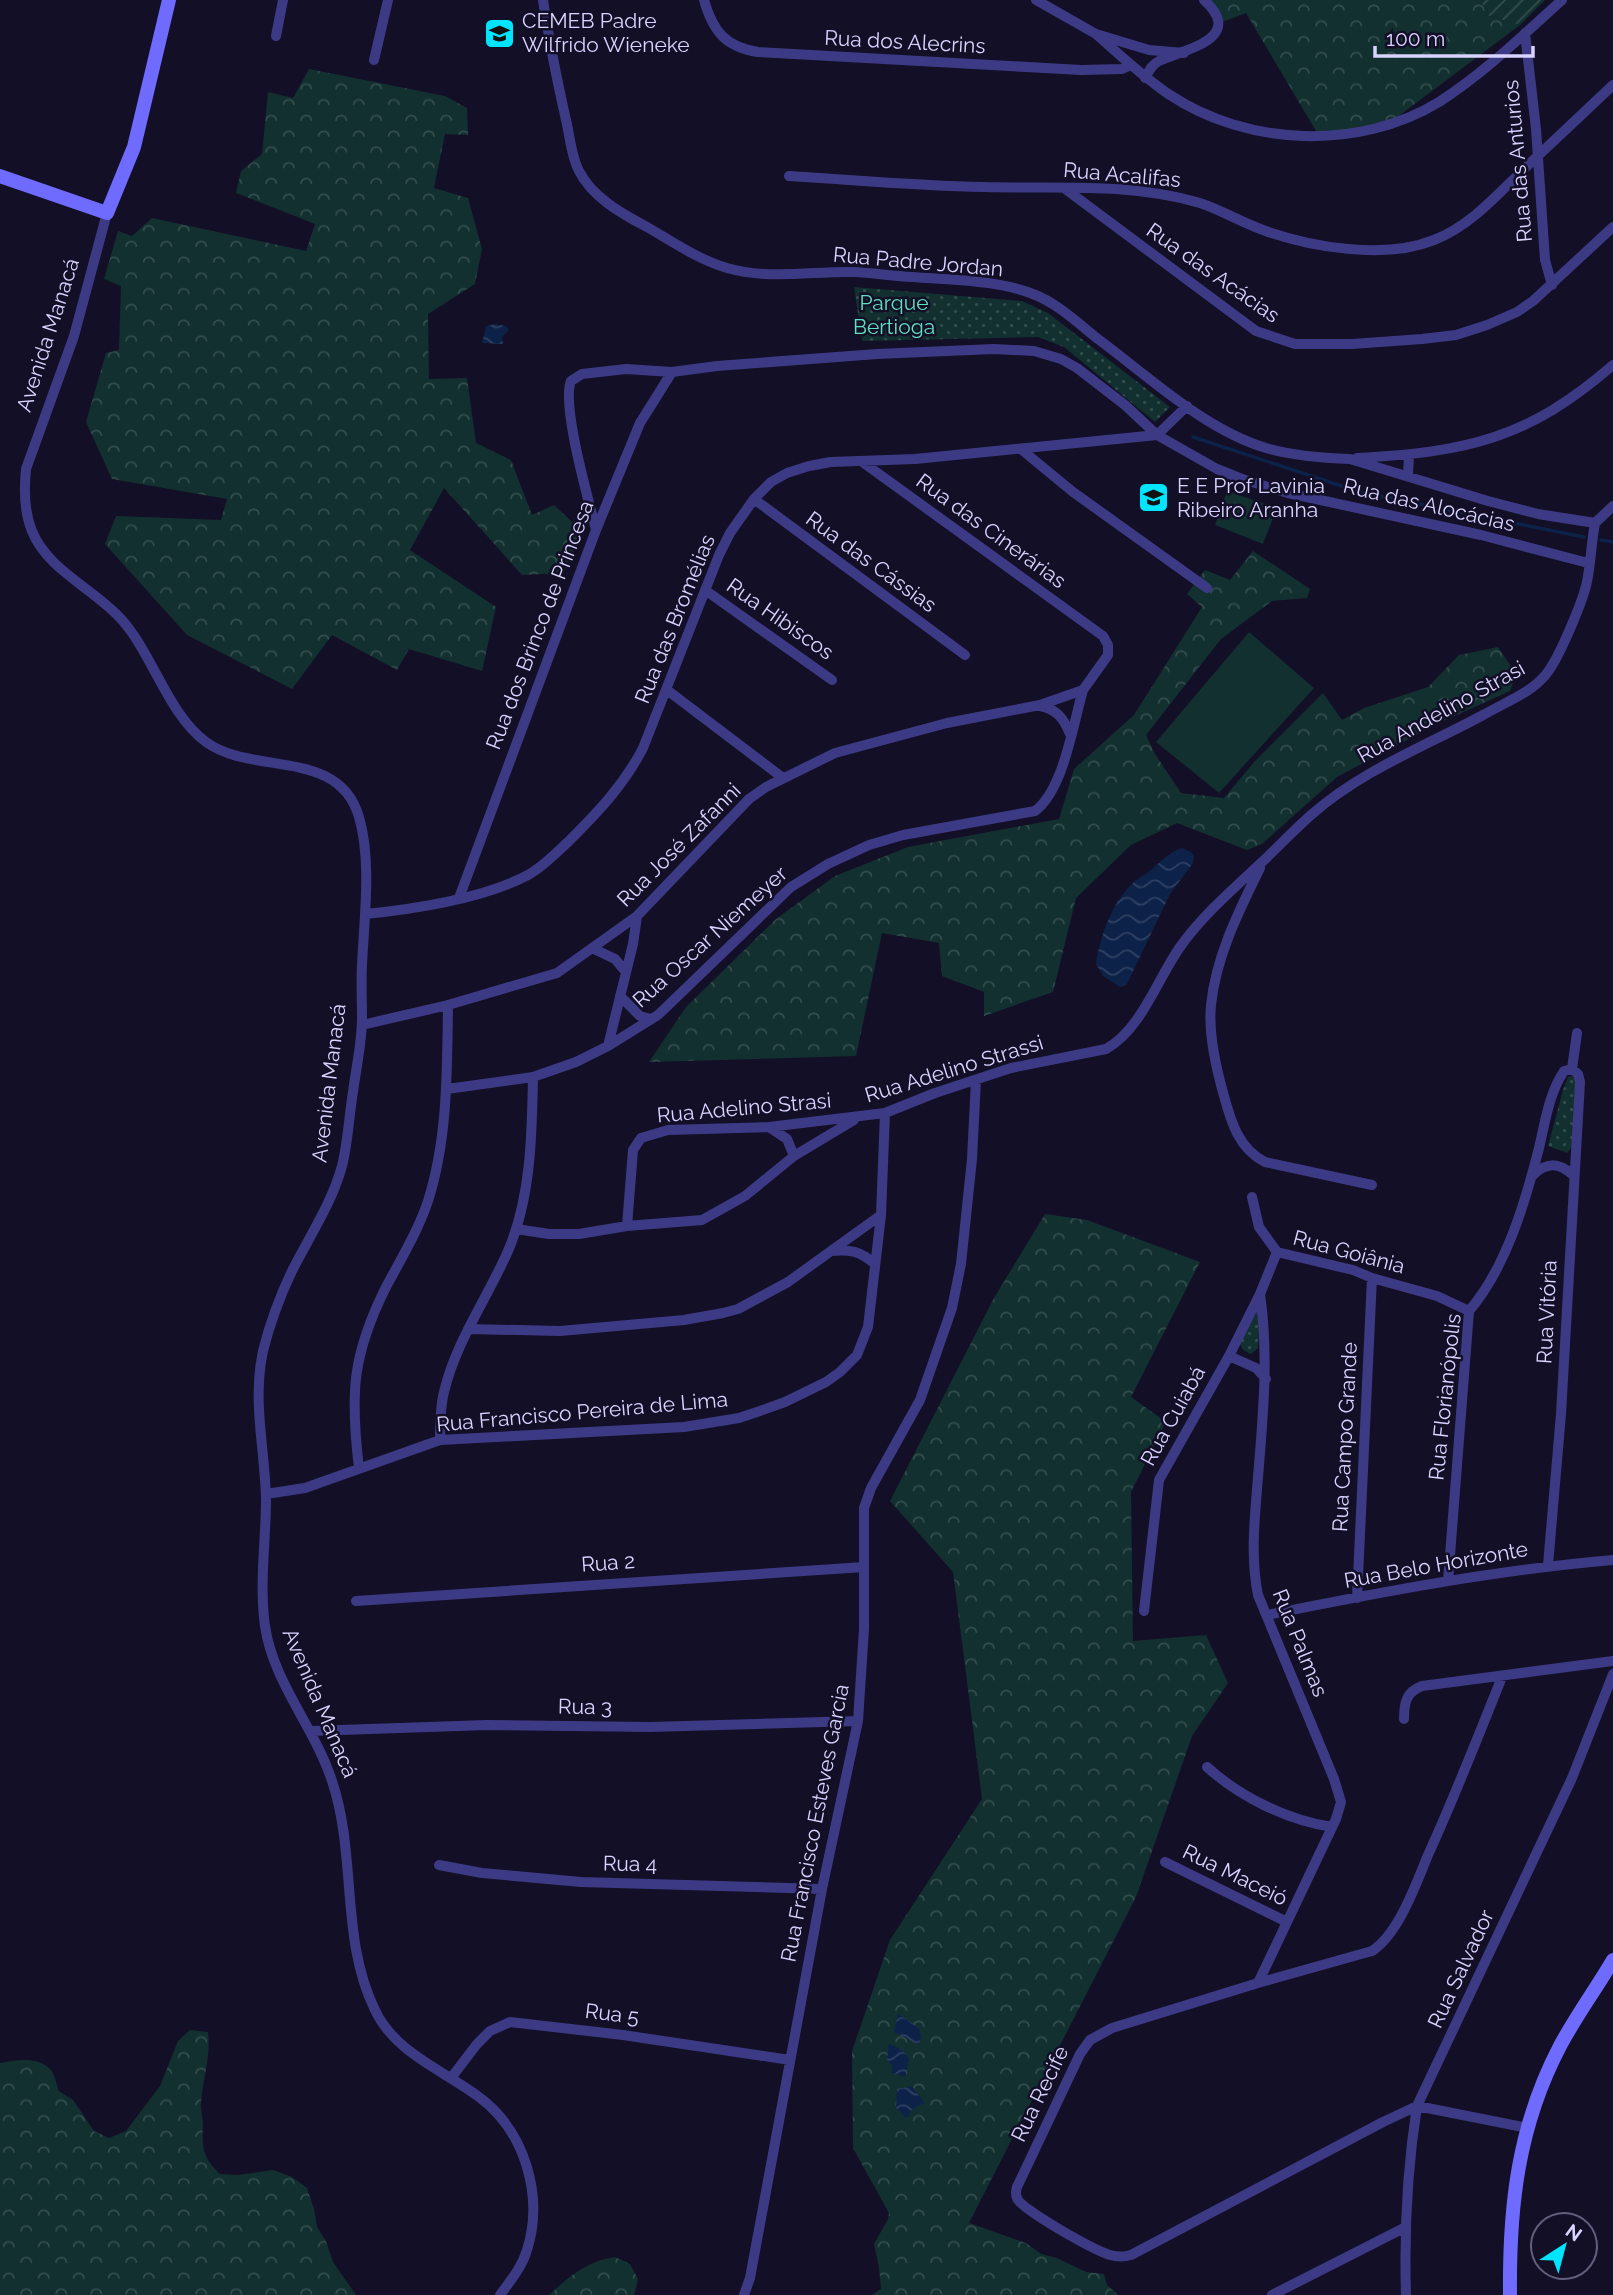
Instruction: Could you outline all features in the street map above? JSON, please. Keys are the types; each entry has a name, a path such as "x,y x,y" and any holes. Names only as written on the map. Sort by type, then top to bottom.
{"street":[{"name":"Avenida Manacá","path":"169,0 134,147 107,213 74,336 26,469 24,487 31,530 41,548 127,625 175,705 202,739 217,748 241,756 315,772 339,784 355,804 361,822 365,863 362,1024 341,1168 284,1288 269,1329 258,1387 266,1494 265,1627 273,1657 311,1731 337,1796 354,1929 360,1963 373,2007 395,2039 417,2058 485,2101 500,2118 523,2155 534,2195 534,2213 527,2249 519,2269 500,2295"},
{"path":"276,36 282,0"},
{"path":"374,60 388,0"},
{"name":"Rua Padre Jordan","path":"543,0 549,45 577,168 584,181 627,216 688,251 726,268 743,271 867,273 963,282 1032,294 1050,303 1227,432 1265,448 1322,458 1350,458 1538,514 1595,523"},
{"name":"Rua dos Alecrins","path":"704,0 711,20 727,41 744,50 1081,70 1122,69 1131,65"},
{"path":"1036,0 1096,34 1145,78 1197,110 1252,128 1287,135 1319,136 1383,126 1437,103 1480,74 1562,0"},
{"path":"1145,78 1157,62 1207,42 1216,30 1215,14 1204,0"},
{"name":"Rua das Anturios","path":"1525,33 1538,156 1545,260 1552,285"},
{"path":"1096,34 1149,50 1184,53"},
{"name":"Rua Acalifas","path":"789,176 984,187 1141,192 1200,203 1287,238 1351,250 1377,250 1431,242 1453,232 1479,212 1613,85"},
{"path":"0,176 107,213"},
{"name":"Rua das Acácias","path":"1064,188 1256,331 1295,344 1352,344 1456,335 1486,325 1517,312 1552,285 1613,227"},
{"name":"Rua das Alocácias","path":"672,372 717,366 877,355 994,349 1034,351 1061,359 1077,368 1125,405 1157,435 1217,469 1267,488 1588,563"},
{"path":"1350,458 1409,455 1471,445 1518,430 1574,397 1613,365"},
{"path":"596,530 574,434 569,386 574,378 599,372 626,369 672,372"},
{"name":"Rua dos Brinco de Princesa","path":"458,898 596,530 640,423 672,372"},
{"path":"1157,435 1187,405"},
{"name":"Rua das Bromélias","path":"365,914 397,911 458,898 525,876 537,870 578,831 626,778 643,748 719,555 730,533 754,499 771,482 787,473 831,462 1022,450 1157,435"},
{"path":"1022,450 1073,492 1207,588"},
{"path":"1408,477 1409,455"},
{"name":"Rua das Cinerárias","path":"861,461 1099,632 1106,640 1108,654 1083,690"},
{"name":"Rua das Cássias","path":"754,499 965,655"},
{"path":"1595,523 1613,506"},
{"name":"Rua Andelino Strasi","path":"1263,861 1341,790 1524,693 1540,681 1558,654 1586,585 1595,523"},
{"name":"Rua Hibiscos","path":"705,590 832,680"},
{"path":"667,690 783,778"},
{"name":"Rua José Zafanni","path":"362,1024 448,1005 557,973 637,916 749,799 783,778 835,753 947,723 1040,705 1083,690"},
{"name":"Rua Oscar Niemeyer","path":"447,1089 533,1077 576,1062 608,1046 651,1019 673,1001 792,887 828,864 869,845 903,835 1035,811 1046,801 1057,781 1083,690"},
{"path":"1040,705 1061,716 1070,734"},
{"path":"1263,861 1225,945 1218,966 1211,1007 1214,1051 1227,1109 1236,1132 1251,1154 1265,1162 1372,1185"},
{"name":"Rua Adelino Strassi","path":"858,1118 885,1113 1011,1068 1106,1049 1116,1043 1133,1023 1180,948 1228,892 1263,861"},
{"path":"608,1046 634,944 637,916"},
{"path":"594,949 615,959 626,972"},
{"path":"620,996 640,1016 651,1019"},
{"path":"359,1468 352,1402 361,1350 374,1313 410,1243 433,1183 447,1089 448,1005"},
{"path":"1569,1069 1577,1033"},
{"name":"Rua Vitória","path":"1548,1565 1561,1414 1580,1082 1578,1074 1569,1069"},
{"name":"Rua Florianópolis","path":"1448,1581 1469,1311 1485,1292 1500,1264 1531,1176 1554,1093 1561,1076 1569,1069"},
{"path":"440,1440 443,1393 459,1347 508,1252 516,1229 532,1135 533,1077"},
{"name":"Rua Francisco Esteves Garcia","path":"744,2295 750,2278 822,1889 858,1721 864,1629 863,1516 867,1499 920,1400 957,1284 972,1159 976,1080"},
{"name":"Rua Francisco Pereira de Lima","path":"266,1494 305,1488 440,1440 684,1427 739,1418 785,1402 840,1372 858,1355 868,1327 881,1215 885,1113"},
{"path":"516,1229 571,1234 702,1220 745,1196 794,1156 858,1118"},
{"name":"Rua Adelino Strasi","path":"627,1226 634,1150 640,1138 668,1130 769,1127 858,1118"},
{"path":"769,1127 783,1136 794,1156"},
{"path":"1531,1176 1545,1165 1551,1164 1563,1167 1573,1175"},
{"name":"Rua Goiânia","path":"1252,1197 1259,1227 1277,1252 1328,1263 1437,1296 1469,1311"},
{"path":"468,1329 559,1331 684,1320 738,1309 788,1282 881,1215"},
{"path":"830,1251 855,1251 875,1264"},
{"name":"Rua Cuiabá","path":"1144,1611 1159,1480 1261,1294 1277,1252"},
{"name":"Rua Campo Grande","path":"1357,1598 1372,1278"},
{"name":"Rua Palmas","path":"1258,1983 1340,1810 1340,1794 1256,1583 1254,1551 1266,1379 1261,1294"},
{"path":"1228,1356 1255,1368 1266,1379"},
{"name":"Rua Belo Horizonte","path":"1267,1615 1548,1565 1613,1560"},
{"name":"Rua 2","path":"356,1601 864,1567"},
{"path":"1404,1719 1407,1697 1422,1686 1613,1661"},
{"name":"Rua Salvador","path":"1406,2295 1404,2228 1410,2152 1418,2106 1572,1778 1613,1674"},
{"name":"Rua Recife","path":"1418,2106 1124,2257 1106,2254 1037,2215 1016,2198 1017,2187 1080,2054 1090,2040 1112,2028 1372,1951 1384,1940 1403,1909 1430,1851 1460,1784 1502,1677"},
{"name":"Rua 3","path":"311,1731 475,1725 637,1727 858,1721"},
{"path":"1207,1767 1222,1781 1240,1792 1306,1822 1332,1827"},
{"name":"Rua Maceió","path":"1165,1862 1287,1923"},
{"name":"Rua 4","path":"439,1866 482,1873 581,1882 822,1889"},
{"path":"1510,2295 1512,2217 1518,2164 1528,2128 1560,2046 1613,1959"},
{"name":"Rua 5","path":"452,2078 490,2031 510,2022 623,2035 790,2060"},
{"path":"1418,2106 1528,2128"},
{"path":"1272,2295 1404,2228"}],"green space":[{"path":"1203,0 1481,0 1487,15 1520,25 1388,124 1319,136 1246,13 1217,24"},
{"path":"1481,0 1545,0 1520,25 1487,15"},
{"path":"309,69 445,96 467,108 468,135 445,134 434,188 468,198 482,249 475,284 428,314 429,379 467,378 476,443 511,460 532,515 554,505 583,532 563,573 522,575 444,488 410,550 496,607 482,671 409,649 397,670 332,635 292,689 187,635 105,544 116,516 221,520 227,499 112,479 86,422 106,353 119,350 121,286 104,279 118,231 132,236 152,218 306,251 315,224 236,193 241,171 262,154 268,92 293,98"},
{"name":"Parque Bertioga","path":"854,287 1022,301 1048,313 1170,407 1155,422 1064,347 1038,337 862,341"},
{"path":"1227,491 1277,508 1263,544 1215,525"},
{"path":"1253,551 1310,589 1307,598 1272,601 1221,639 1146,735 1155,754 1181,793 1224,798 1255,761 1323,693 1342,720 1364,708 1428,687 1459,655 1498,647 1516,674 1510,691 1439,723 1337,777 1262,844 1247,850 1177,823 1131,845 1076,898 1053,992 984,1016 984,992 942,976 939,943 882,933 856,1056 649,1062 686,1007 776,919 835,876 908,847 1059,819 1074,769 1134,715 1202,607 1187,594 1205,570 1230,580"},
{"path":"1249,632 1314,688 1219,793 1156,742"},
{"path":"1568,1077 1577,1079 1573,1146 1567,1153 1548,1146"},
{"path":"1045,1214 1087,1220 1200,1262 1131,1397 1166,1422 1131,1492 1133,1641 1206,1635 1228,1683 1192,1736 1136,1897 969,2223 1026,2243 1041,2254 1057,2258 1086,2272 1104,2274 1107,2285 1118,2295 872,2295 881,2289 874,2244 889,2213 853,2148 852,2051 890,1940 982,1799 953,1572 890,1501 994,1298"},
{"path":"1257,1312 1260,1313 1258,1348 1251,1354 1243,1350 1240,1344"},
{"path":"190,2030 208,2032 208,2058 201,2106 206,2157 220,2174 238,2175 273,2170 292,2177 307,2188 317,2227 326,2241 333,2262 356,2295 0,2295 0,2063 26,2060 45,2065 53,2074 59,2091 73,2100 94,2131 109,2138 126,2131 160,2086 178,2041"},
{"path":"615,2257 630,2264 638,2279 634,2295 549,2295 587,2266"}],"water":[{"path":"486,326 506,326 509,330 502,337 503,344 482,343"},
{"path":"1182,848 1194,856 1193,863 1170,894 1127,984 1120,987 1103,976 1096,964 1108,920 1133,883"},
{"path":"898,2014 918,2027 921,2037 919,2045 894,2032"},
{"path":"889,2043 903,2051 909,2059 905,2077 892,2073 892,2065 887,2060"},
{"path":"912,2086 924,2103 905,2117 896,2108 897,2089"}],"waterway":[{"path":"1193,437 1360,492 1584,537"},
{"path":"1601,540 1613,542"}],"place":[{"name":"CEMEB Padre Wilfrido Wieneke","path":"499,33"},
{"name":"E E Prof Lavinia Ribeiro Aranha","path":"1154,498"}]}
